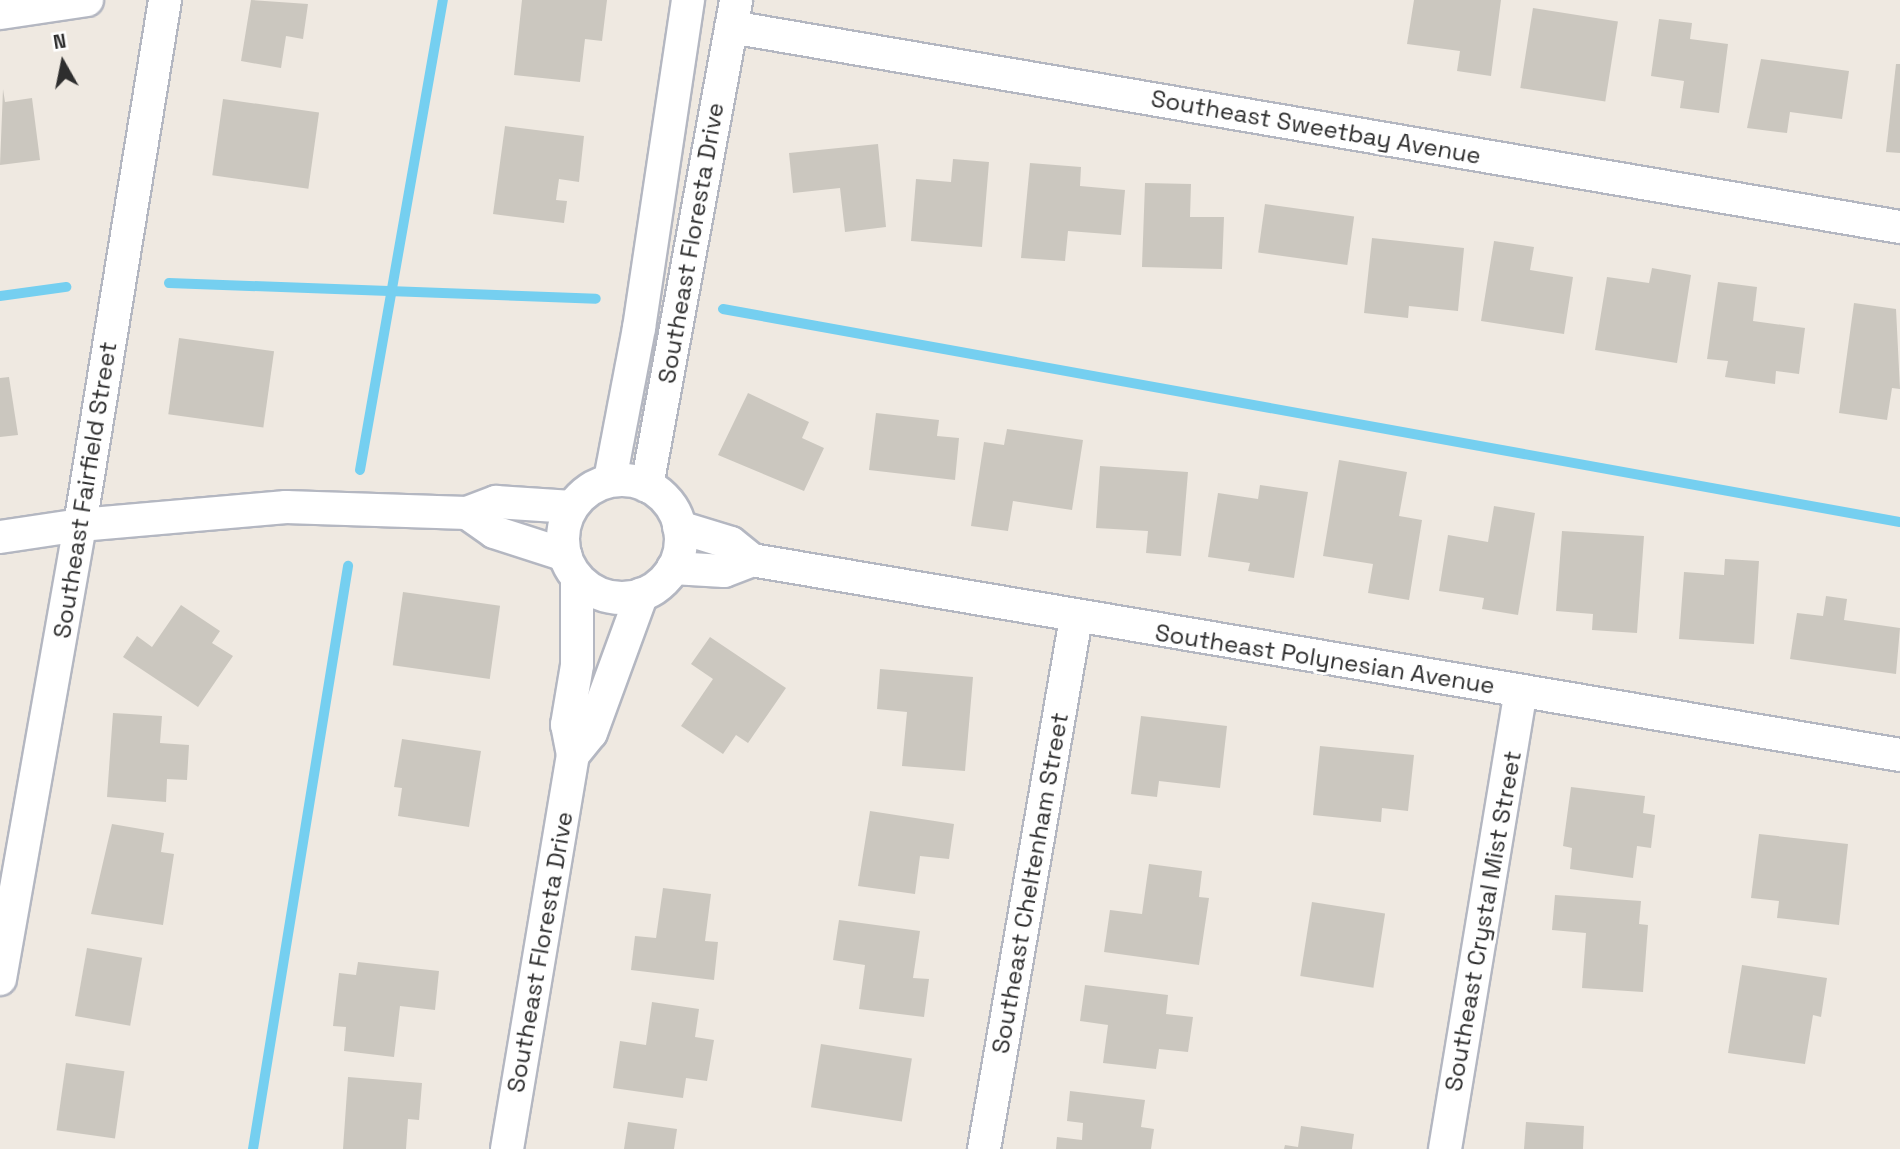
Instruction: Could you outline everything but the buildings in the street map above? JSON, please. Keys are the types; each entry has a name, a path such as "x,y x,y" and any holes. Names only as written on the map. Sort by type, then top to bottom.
{"street":[{"path":"0,13 87,0"},
{"name":"Southeast Fairfield Street","path":"0,979 80,525 165,0"},
{"name":"Southeast Floresta Drive","path":"610,480 639,328 688,0"},
{"name":"Southeast Floresta Drive","path":"646,486 733,14"},
{"name":"Southeast Sweetbay Avenue","path":"733,14 1900,227"},
{"path":"467,513 494,532 571,567 607,597 642,594 673,568 679,527 673,510 646,486 610,480 584,494 572,507 565,522 571,567"},
{"path":"0,537 80,525 286,507 467,513 496,502 572,507"},
{"name":"Southeast Polynesian Avenue","path":"679,527 731,543 752,560 1076,618 1900,755"},
{"name":"Southeast Polynesian Avenue","path":"673,568 724,571 752,560"},
{"name":"Southeast Floresta Drive","path":"506,1149 573,755 567,725 577,665 571,567"},
{"name":"Southeast Floresta Drive","path":"573,755 592,733 642,594"},
{"name":"Southeast Cheltenham Street","path":"984,1149 1076,618"},
{"name":"Southeast Crystal Mist Street","path":"1445,1149 1521,692"}],"waterway":[{"path":"360,470 443,0"},
{"path":"169,283 596,299"},
{"path":"0,296 66,287"},
{"path":"723,309 1900,522"},
{"path":"253,1149 348,566"}]}
